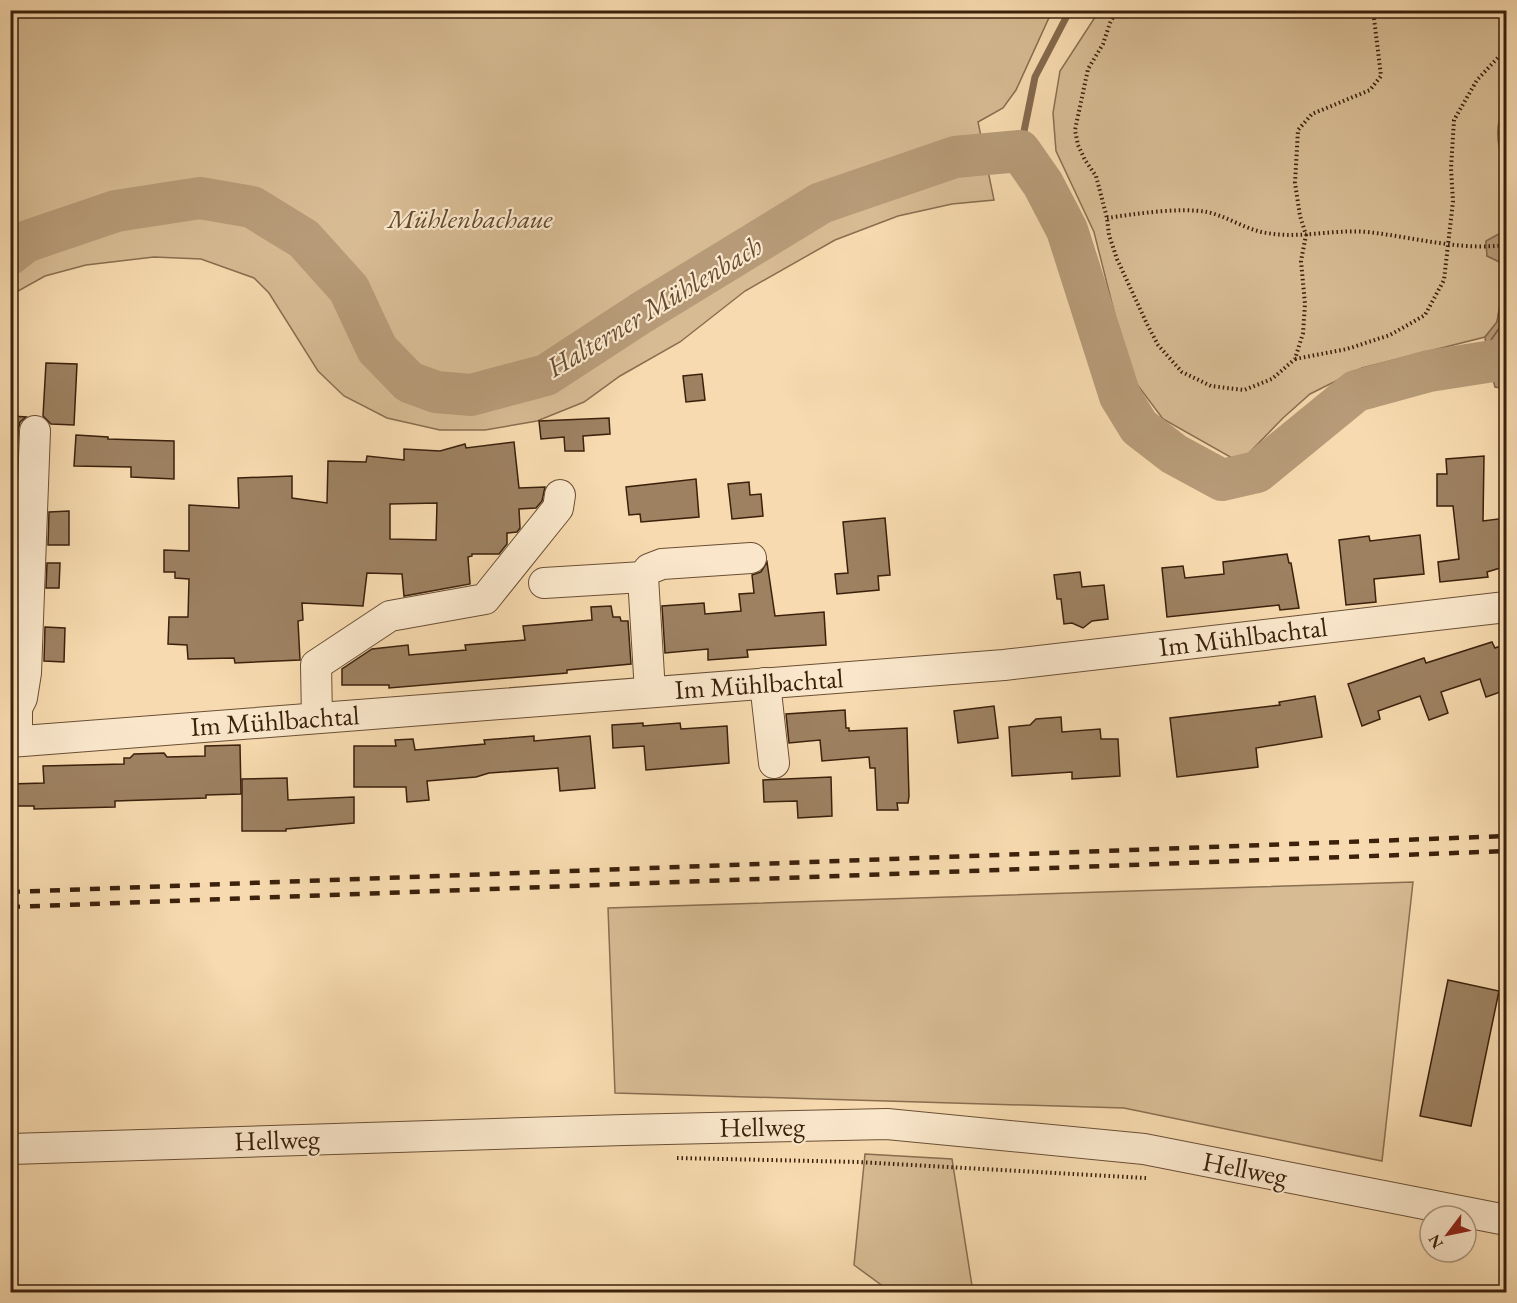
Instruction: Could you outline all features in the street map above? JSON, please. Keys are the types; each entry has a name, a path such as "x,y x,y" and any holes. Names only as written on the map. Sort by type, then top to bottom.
{"street":[{"path":"14,742 17,708 22,698 26,673 35,431"},
{"path":"318,718 316,665 390,616 485,599 558,508 560,495"},
{"path":"650,692 643,577 649,569 662,564 751,558"},
{"path":"544,583 643,577"},
{"name":"Im Mühlbachtal","path":"14,742 1004,665 1506,607"},
{"path":"765,683 774,763"},
{"name":"Hellweg","path":"10,1149 612,1130 887,1125 1144,1149 1506,1220"}],"path":[{"path":"1117,10 1103,44 1088,69 1075,130 1078,145 1100,185 1108,235 1158,345 1182,372 1211,386 1244,390 1272,379 1295,359 1347,349 1390,335 1425,315 1444,280 1453,201 1451,168 1454,120 1477,81 1506,49"},
{"path":"1295,359 1303,333 1305,304 1301,261 1306,235 1300,216 1295,183 1298,130 1312,114 1370,90 1381,76 1373,10"},
{"path":"1107,218 1142,213 1206,212 1266,233 1306,235 1336,231 1365,232 1449,245 1485,248 1506,245"},
{"path":"676,1158 859,1162 1150,1179"}],"green space":[{"name":"Mühlenbachaue","path":"11,10 1052,11 1016,90 1003,108 978,122 994,200 952,204 898,216 835,240 745,291 680,342 620,376 584,402 537,421 485,430 440,430 387,418 344,396 318,371 269,293 254,278 201,259 154,257 86,265 45,276 11,295"},
{"path":"1099,11 1506,11 1506,106 1501,113 1500,155 1506,167 1506,230 1486,242 1487,256 1506,265 1506,292 1501,299 1497,322 1485,337 1362,368 1310,394 1248,454 1232,458 1163,419 1130,375 1094,232 1056,151 1053,113 1060,71"},
{"path":"1413,882 1382,1161 1124,1108 615,1093 608,908"},
{"path":"865,1154 952,1159 973,1292 891,1292 854,1265"}],"water":[{"path":"1506,106 1506,167 1500,152 1498,128"},
{"path":"1506,230 1506,265 1487,256 1486,241"},
{"path":"1506,292 1506,389 1495,387 1488,362 1485,337 1497,322 1501,299"}],"building":[{"path":"46,363 77,364 74,425 51,424 43,416"},
{"path":"702,374 705,400 686,402 683,376"},
{"path":"10,416 26,417 20,422 17,450 10,450"},
{"path":"609,418 610,434 583,436 584,451 565,451 564,437 541,439 539,421"},
{"path":"76,435 108,437 108,439 174,441 174,479 131,477 131,467 74,466"},
{"path":"514,442 519,488 545,487 542,501 536,508 519,509 520,528 517,532 507,533 507,544 499,554 472,554 468,557 470,584 404,596 402,574 367,573 363,606 302,603 303,620 298,621 300,660 235,663 234,658 188,659 187,645 168,644 169,617 188,617 189,579 175,578 175,572 164,572 164,550 189,551 189,505 239,508 238,478 292,476 292,498 327,503 328,461 366,462 367,456 404,460 404,449 440,451 465,444 466,448","holes":["437,503 436,540 390,539 390,504"]},
{"path":"1484,456 1483,521 1506,518 1506,560 1500,568 1487,572 1488,577 1440,582 1438,562 1459,559 1453,506 1437,506 1437,474 1447,474 1446,459"},
{"path":"696,479 699,517 641,522 640,514 629,515 626,487"},
{"path":"749,482 750,495 761,494 763,516 732,519 728,484"},
{"path":"69,511 69,545 48,545 49,512"},
{"path":"885,518 890,575 878,576 879,590 837,594 835,574 848,573 843,522"},
{"path":"1420,535 1424,574 1374,579 1376,602 1346,605 1339,540 1369,536 1370,541"},
{"path":"1287,554 1289,563 1291,563 1299,608 1280,610 1279,605 1167,617 1162,568 1183,566 1185,578 1224,574 1223,562"},
{"path":"767,562 775,616 824,612 826,645 747,650 748,657 708,660 708,649 665,653 662,606 704,603 705,614 741,611 739,594 754,593 752,575 761,572"},
{"path":"47,563 60,563 59,588 46,588"},
{"path":"1080,572 1082,587 1104,585 1108,619 1092,621 1083,628 1072,623 1064,624 1061,599 1057,599 1054,575"},
{"path":"611,606 613,617 620,617 621,621 628,621 631,664 567,670 567,673 389,688 389,685 342,685 342,669 372,649 408,645 409,655 466,650 465,645 525,640 523,626 592,620 591,607"},
{"path":"45,627 65,628 64,662 44,661"},
{"path":"1492,642 1495,648 1506,644 1506,690 1486,697 1480,679 1441,692 1448,713 1429,720 1420,696 1378,711 1380,719 1362,726 1348,684 1424,658 1426,663"},
{"path":"1315,696 1322,737 1256,748 1258,767 1177,777 1170,718 1280,705 1279,702"},
{"path":"994,706 998,738 958,743 954,711"},
{"path":"845,710 846,728 849,728 849,731 907,728 909,796 908,803 897,803 898,810 877,810 875,768 870,768 869,757 822,761 820,740 789,743 786,714"},
{"path":"1061,717 1062,732 1100,729 1101,739 1118,739 1120,776 1072,779 1072,772 1012,776 1009,727 1030,725 1036,719"},
{"path":"643,723 643,726 680,723 681,729 727,726 729,763 646,770 644,746 613,748 612,725"},
{"path":"534,736 534,741 590,736 595,788 560,791 558,768 489,773 476,777 427,781 429,800 407,802 406,787 354,787 354,746 396,746 395,740 413,739 415,750 485,744 484,740"},
{"path":"240,745 241,794 206,795 206,798 115,801 115,807 34,809 34,806 10,806 10,784 44,783 43,766 124,764 124,758 130,758 134,754 164,753 167,757 205,756 205,746"},
{"path":"831,777 832,816 798,818 797,801 764,802 763,780"},
{"path":"287,778 288,800 354,797 354,823 286,829 286,831 242,831 242,779"},
{"path":"1448,980 1499,991 1471,1126 1420,1116"}],"waterway":[{"name":"Halterner Mühlenbach","path":"1020,151 1035,77 1070,10"},
{"name":"Halterner Mühlenbach","path":"10,254 25,242 116,211 200,198 252,207 304,239 349,289 377,349 409,382 436,392 471,395 546,375 641,313 821,203 955,157 1020,151 1043,184 1067,230 1120,396 1139,427 1174,454 1222,480 1257,472 1356,391 1429,371 1506,359"}],"railway":[{"path":"10,892 1506,836"},
{"path":"10,907 1506,851"}]}
